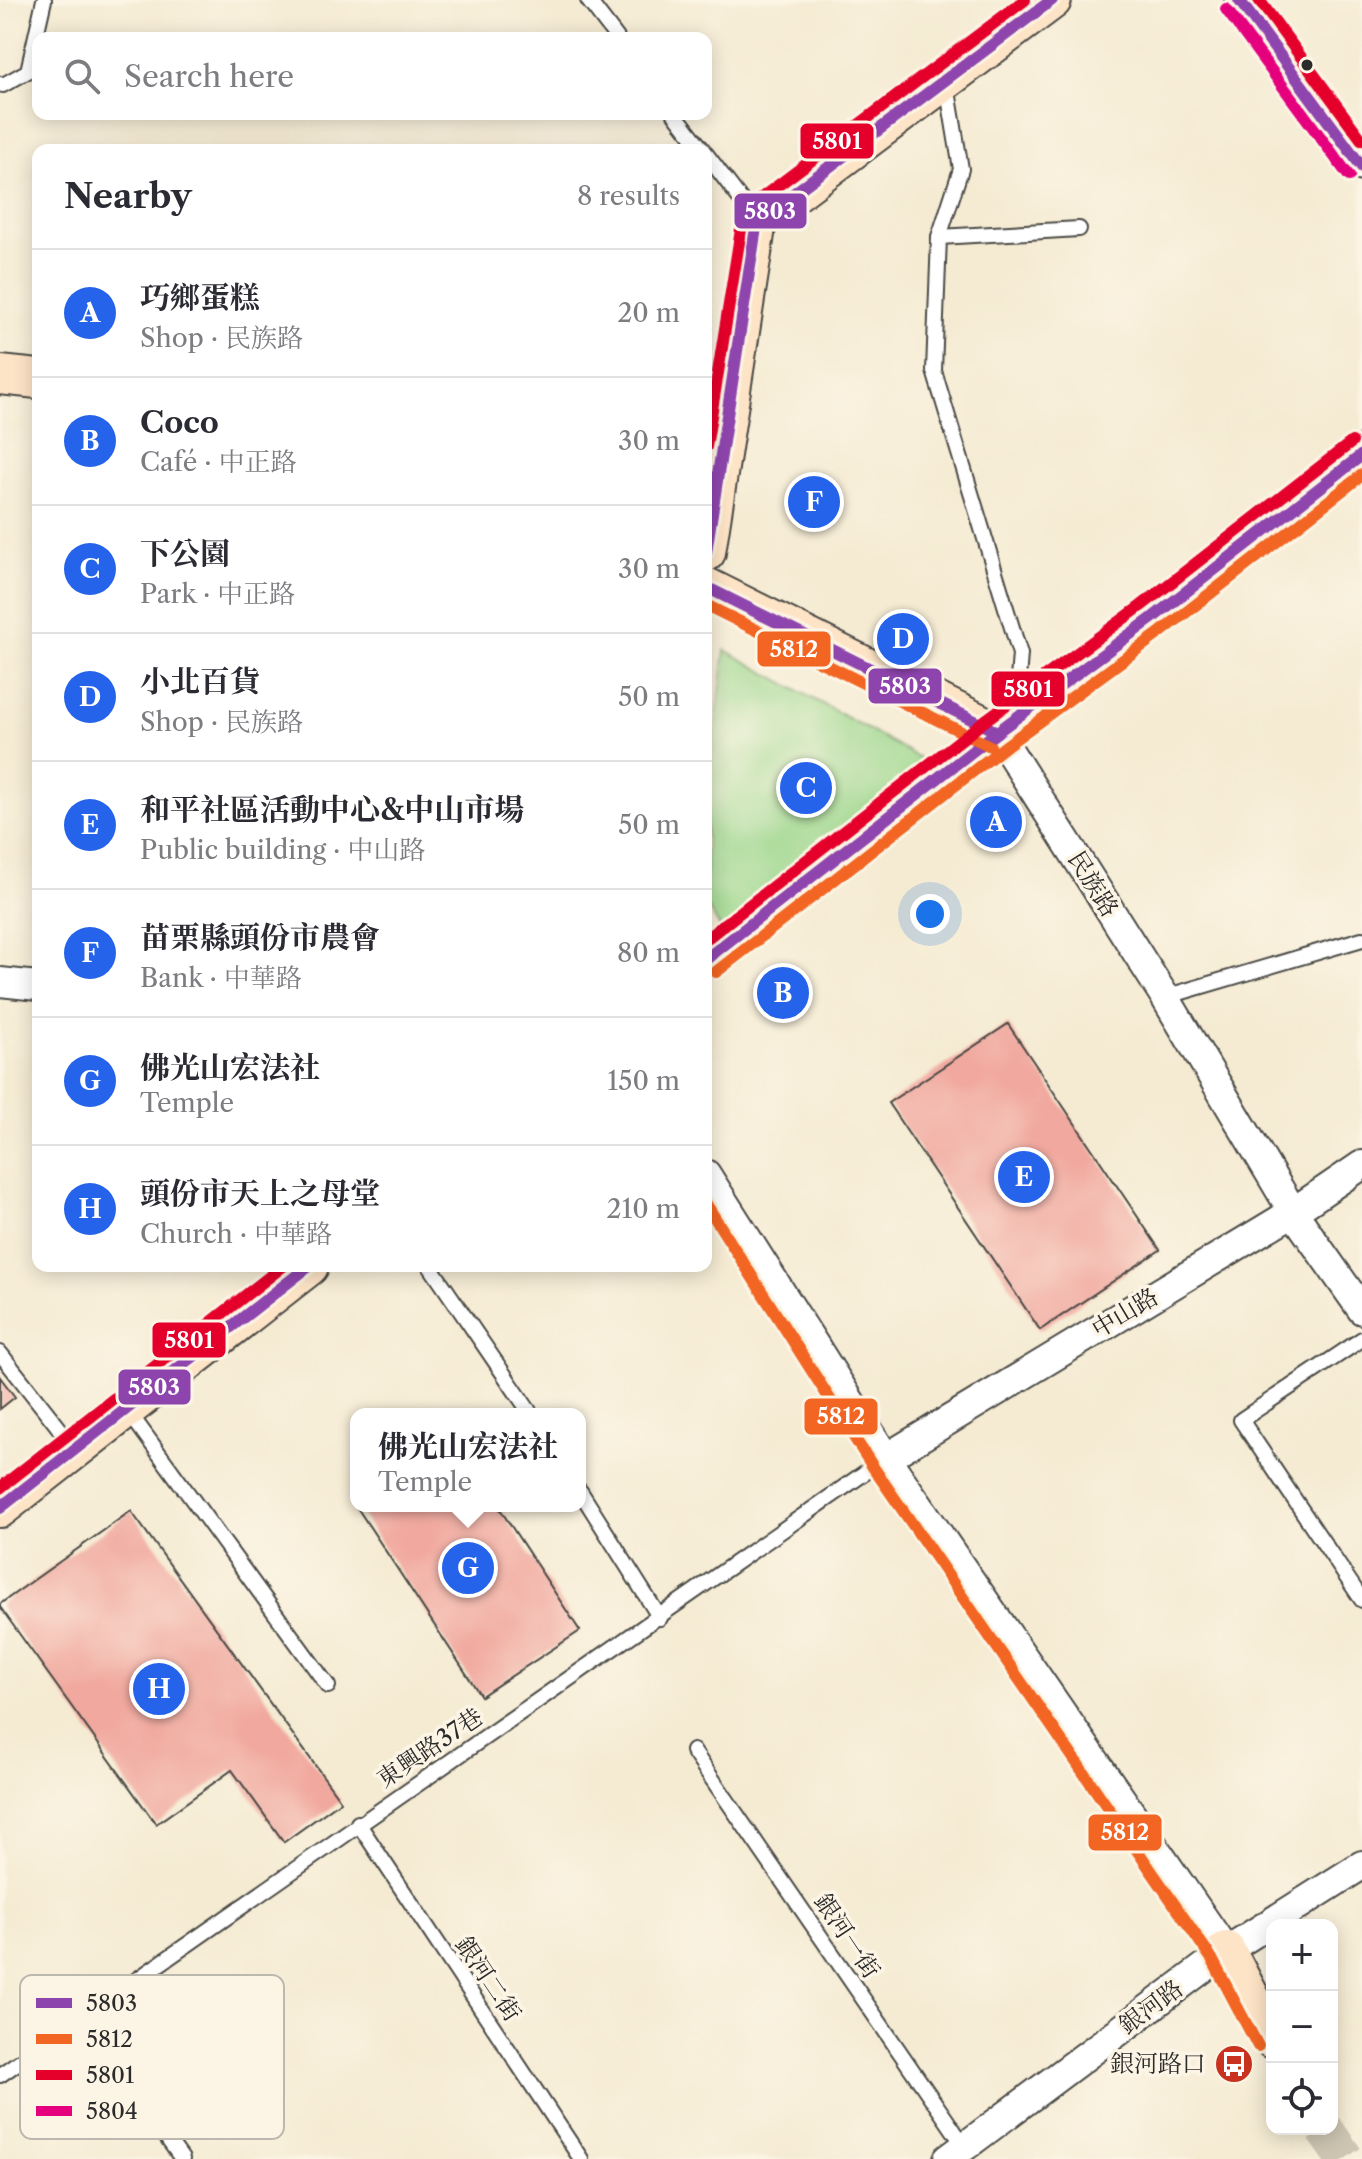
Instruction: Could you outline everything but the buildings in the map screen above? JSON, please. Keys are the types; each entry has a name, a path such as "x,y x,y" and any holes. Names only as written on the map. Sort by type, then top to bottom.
{"street":[{"path":"712,513 757,221 1052,0"},
{"path":"1239,0 1362,167"},
{"path":"0,375 32,378"},
{"path":"712,954 997,732 1151,619 1362,455"},
{"path":"712,590 997,732"},
{"name":"民族路","path":"997,732 1165,997 1293,1212 1362,1310"},
{"path":"0,982 32,985"},
{"name":"中山路","path":"886,1458 1293,1212 1362,1165"},
{"path":"712,1183 886,1458 1226,1951 1266,2028"},
{"path":"0,1508 301,1272"},
{"name":"銀河路","path":"956,2153 1226,1951 1362,1865"}],"lane":[{"path":"37,32 44,0"},
{"path":"588,0 612,32"},
{"path":"0,84 28,71 32,53"},
{"path":"946,80 961,169 939,237 934,371 1020,654 1016,705 997,732"},
{"path":"680,120 698,144"},
{"path":"712,162 757,221"},
{"path":"939,237 1079,229"},
{"path":"1165,997 1362,939"},
{"path":"434,1272 527,1408"},
{"path":"1362,1339 1241,1420 1362,1600"},
{"path":"0,1353 75,1449"},
{"path":"127,1409 328,1686"},
{"name":"東興路37巷","path":"142,1975 358,1823 660,1618 886,1458"},
{"path":"586,1501 660,1618"},
{"name":"銀河一街","path":"693,1751 956,2153"},
{"name":"銀河二街","path":"358,1823 581,2159"},
{"name":"東興路37巷","path":"0,2075 20,2061"},
{"path":"168,2139 182,2159"}],"green space":[{"path":"725,650 932,765 723,932 712,915 712,759"}],"tunnel":[{"path":"1328,2135 1345,2159"}],"transit line":[{"name":"5801","path":"712,410 744,211 1025,0"},
{"name":"5803","path":"712,513 757,221 1052,0"},
{"name":"5803","path":"1239,0 1362,167"},
{"name":"5801","path":"1259,0 1362,140"},
{"name":"5804","path":"1226,9 1349,176"},
{"name":"5801","path":"712,934 987,719 1141,606 1352,442"},
{"name":"5803","path":"712,954 997,732 1151,619 1362,455"},
{"name":"5812","path":"716,972 1007,745 1161,632 1362,475"},
{"name":"5803","path":"712,590 997,732"},
{"name":"5812","path":"712,608 990,746"},
{"name":"5812","path":"712,1213 873,1467 1212,1959 1258,2046"},
{"name":"5801","path":"0,1488 275,1272"},
{"name":"5803","path":"0,1508 301,1272"}],"place":[{"name":"苗栗縣頭份市農會","path":"814,502"},
{"name":"小北百貨","path":"903,639"},
{"name":"下公園","path":"806,788"},
{"name":"巧鄉蛋糕","path":"996,822"},
{"name":"Coco","path":"783,993"},
{"name":"和平社區活動中心&中山市場","path":"1024,1177"},
{"name":"佛光山宏法社","path":"468,1568"},
{"name":"頭份市天上之母堂","path":"159,1689"},
{"name":"銀河路口","path":"1234,2064"}]}
